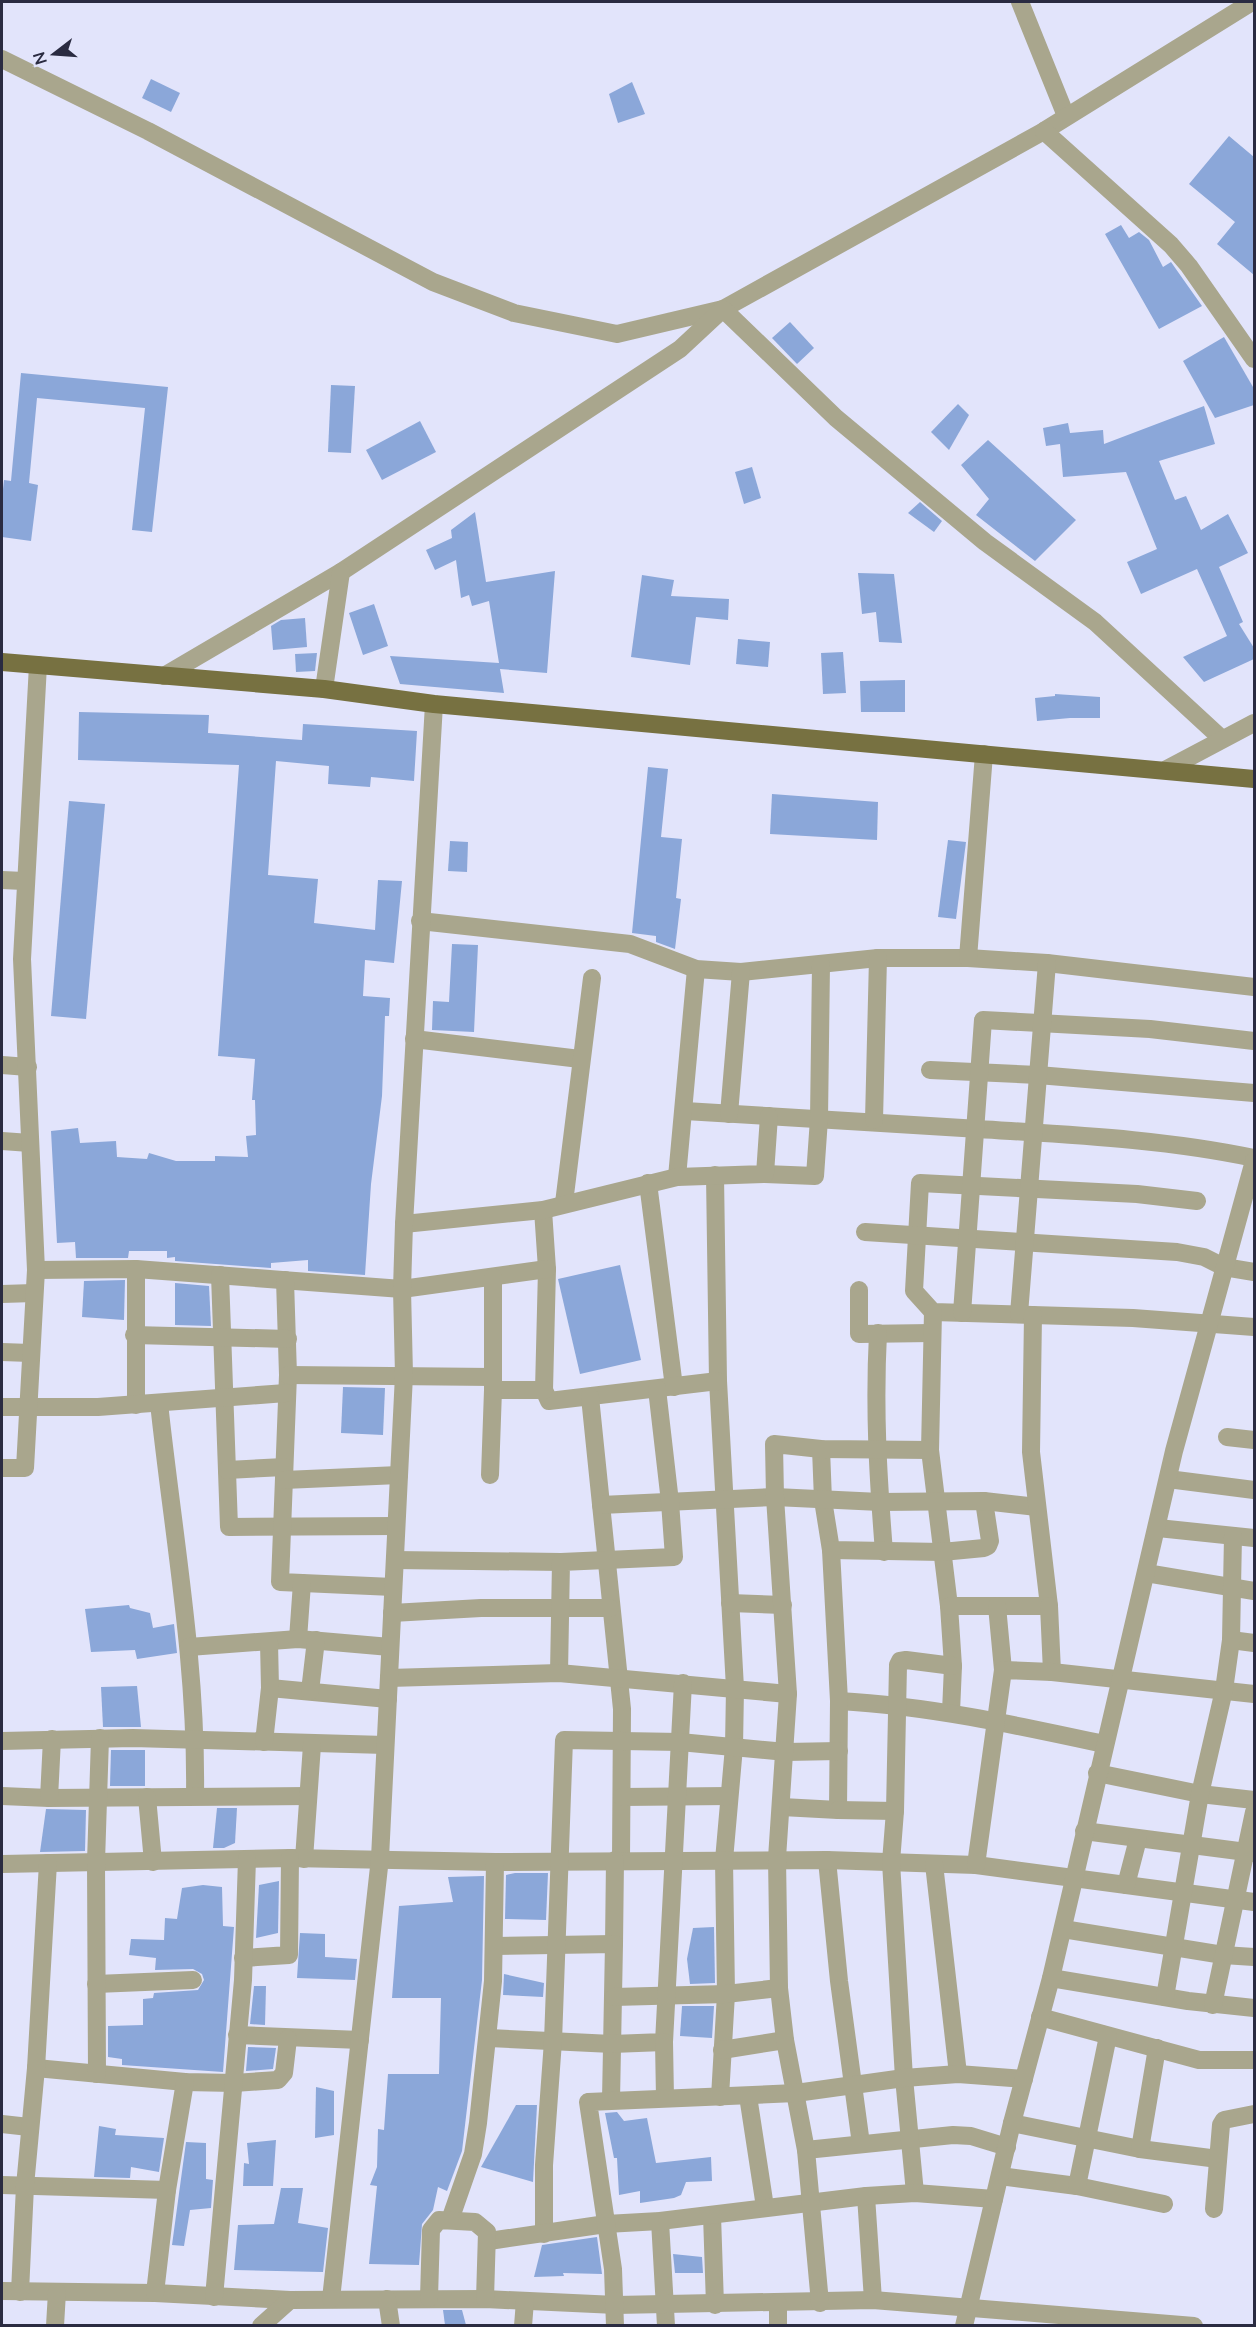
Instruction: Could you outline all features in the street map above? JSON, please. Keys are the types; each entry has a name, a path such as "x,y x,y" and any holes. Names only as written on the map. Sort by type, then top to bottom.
{"main road":[{"path":"2,662 324,689 434,704 1167,769 1254,779"}],"street":[{"path":"1020,2 1066,116"},
{"path":"164,676 341,572 680,349 723,309 1044,131 1252,2"},
{"path":"2,60 148,130 433,282 514,313 617,334 723,309"},
{"path":"1044,131 1171,245 1189,266 1254,359"},
{"path":"723,309 836,418 985,542 1095,622 1222,740"},
{"path":"324,689 341,572"},
{"path":"2,1468 25,1468 36,1270 22,958 24,881 38,665"},
{"path":"330,2299 380,1858 404,1375 402,1289 405,1224 420,921 434,704"},
{"path":"1167,769 1254,723"},
{"path":"969,958 984,754"},
{"path":"2,880 24,881"},
{"path":"420,921 630,944 696,969 741,972 878,958 969,958 1047,963 1254,987"},
{"path":"874,1120 878,958"},
{"path":"1047,963 1025,1242 1031,1452 1049,1605 1052,1672"},
{"path":"405,1224 543,1210 677,1177 765,1174 815,1176 819,1119 821,965"},
{"path":"677,1177 685,1111 696,969"},
{"path":"729,1114 741,972"},
{"path":"564,1203 580,1059 592,978"},
{"path":"962,1313 983,1020 1150,1029 1254,1041"},
{"path":"414,1039 580,1059"},
{"path":"2,1065 28,1067"},
{"path":"930,1070 1038,1075 1254,1094"},
{"path":"685,1111 874,1120 1034,1132 1206,1148 1254,1160 1247,1217 1224,1267 1168,1479 1097,1773 1063,1929 1012,2123 964,2325"},
{"path":"765,1174 769,1116"},
{"path":"2,1141 30,1143"},
{"path":"715,1175 718,1381 735,1688 734,1747 724,1860 726,1994 720,2097"},
{"path":"395,1560 561,1562 674,1557 666,1388 648,1183"},
{"path":"1197,1201 1137,1194 920,1183 914,1292 933,1312 1133,1318 1254,1327"},
{"path":"543,1210 547,1269 544,1389 549,1401 718,1381"},
{"path":"865,1232 1177,1252 1204,1257 1224,1267 1254,1272"},
{"path":"36,1270 136,1269 402,1289 547,1269"},
{"path":"136,1269 134,1335 136,1405"},
{"path":"220,1275 229,1527 396,1526"},
{"path":"490,1475 493,1277"},
{"path":"285,1280 288,1339 280,1582 393,1587"},
{"path":"859,1290 859,1334 932,1333"},
{"path":"2,1294 34,1293"},
{"path":"933,1312 930,1450 949,1606 953,1666 951,1712"},
{"path":"878,1333 874,1398 875,1450 884,1552"},
{"path":"134,1335 288,1339"},
{"path":"2,1352 30,1353"},
{"path":"2,1407 136,1405 223,1398 287,1384 404,1375 544,1389"},
{"path":"590,1397 623,1740 614,1944 611,2100"},
{"path":"159,1403 189,1647 196,1740 195,1795"},
{"path":"1227,1437 1254,1440"},
{"path":"820,2303 806,2150 785,2040 779,1988 777,1858 786,1752 788,1694 775,1497 774,1444 821,1449 930,1450"},
{"path":"821,1449 823,1500 831,1550 839,1701 838,1810"},
{"path":"227,1470 284,1474 399,1475"},
{"path":"1168,1479 1254,1490"},
{"path":"601,1505 775,1497 880,1502 984,1501 1037,1507"},
{"path":"831,1550 942,1552 988,1546 990,1541 984,1501"},
{"path":"1158,1528 1254,1539"},
{"path":"1165,1997 1200,1794 1224,1690 1231,1640 1233,1536"},
{"path":"559,1673 561,1562"},
{"path":"1146,1573 1254,1591"},
{"path":"302,1583 310,1691"},
{"path":"730,1603 783,1605"},
{"path":"949,1606 1049,1605"},
{"path":"976,1865 1003,1670 998,1606"},
{"path":"392,1613 481,1608 559,1610 610,1608"},
{"path":"189,1647 307,1640 390,1647"},
{"path":"1231,1640 1254,1643"},
{"path":"264,1742 270,1688 269,1642"},
{"path":"915,2193 904,2078 891,1862 895,1811 898,1665 900,1661 953,1666"},
{"path":"1003,1670 1052,1672 1254,1694"},
{"path":"389,1678 559,1673 788,1694"},
{"path":"665,2098 665,1994 683,1683"},
{"path":"270,1688 388,1699"},
{"path":"839,1701 897,1704 951,1712 1104,1744"},
{"path":"97,2074 96,1862 100,1738"},
{"path":"2,1741 100,1738 385,1745"},
{"path":"49,1798 52,1740"},
{"path":"544,2234 544,2165 553,2041 561,1861 562,1744 564,1740 680,1742 786,1752 839,1751"},
{"path":"243,1958 289,1955 297,1858 308,1796 312,1745"},
{"path":"1097,1773 1200,1794 1254,1800"},
{"path":"2,1796 49,1798 195,1795 308,1796"},
{"path":"622,1797 729,1796"},
{"path":"147,1797 153,1862"},
{"path":"782,1807 895,1811"},
{"path":"1213,2005 1235,1899 1250,1852 1254,1812"},
{"path":"1084,1831 1250,1852"},
{"path":"1126,1885 1138,1839"},
{"path":"2,1864 297,1858 495,1862 618,1860 672,1862 777,1858 976,1865 1254,1902"},
{"path":"214,2297 234,2083 247,1859"},
{"path":"827,1860 839,1981 861,2144"},
{"path":"450,2220 473,2154 489,2038 495,1946 495,1862"},
{"path":"20,2292 25,2186 36,2068 48,1863"},
{"path":"934,1864 957,2074"},
{"path":"1063,1929 1223,1955 1254,1957"},
{"path":"495,1946 614,1944"},
{"path":"1051,1978 1213,2005 1254,2008"},
{"path":"96,1984 193,1980"},
{"path":"614,1997 726,1994 779,1988"},
{"path":"1040,2017 1199,2060 1254,2060"},
{"path":"237,2035 288,2039 360,2040"},
{"path":"1077,2186 1108,2036"},
{"path":"489,2038 612,2044 664,2042"},
{"path":"36,2068 184,2082 234,2083 282,2078 288,2039"},
{"path":"722,2050 785,2040"},
{"path":"1140,2149 1157,2048"},
{"path":"615,2325 616,2305 588,2102 796,2093 904,2078 957,2074 1024,2079"},
{"path":"155,2293 167,2190 184,2082"},
{"path":"748,2096 765,2208"},
{"path":"1214,2209 1221,2126 1224,2120 1254,2115"},
{"path":"1012,2123 1140,2149 1218,2159"},
{"path":"2,2124 29,2127"},
{"path":"806,2150 911,2139 971,2136 1007,2147"},
{"path":"1000,2176 1077,2186 1164,2204"},
{"path":"2,2185 167,2190"},
{"path":"489,2241 606,2224 660,2221 866,2196 915,2193 994,2199"},
{"path":"866,2196 873,2300"},
{"path":"711,2215 715,2305"},
{"path":"429,2298 431,2230 439,2220 450,2220 476,2222 484,2226 489,2241 485,2299"},
{"path":"660,2221 666,2325"},
{"path":"2,2291 155,2293 290,2300 485,2299 616,2305 820,2303 873,2300 1194,2325"},
{"path":"55,2325 57,2292"},
{"path":"387,2299 391,2325"},
{"path":"261,2325 290,2300"},
{"path":"523,2325 525,2301"},
{"path":"778,2303 778,2325"}],"building":[{"path":"151,79 180,93 171,112 142,98"},
{"path":"632,82 645,114 618,123 609,94"},
{"path":"1229,136 1254,157 1254,275 1217,244 1235,222 1189,184"},
{"path":"1121,225 1129,238 1139,232 1149,240 1163,267 1171,262 1202,306 1159,329 1105,234"},
{"path":"790,322 814,348 797,364 772,338"},
{"path":"1224,337 1253,387 1254,405 1215,418 1183,361"},
{"path":"21,373 168,387 152,532 132,530 145,408 37,398 29,483 38,485 31,541 2,537 4,480 11,481"},
{"path":"331,385 355,386 351,453 328,452"},
{"path":"958,404 969,415 949,450 931,432"},
{"path":"1204,406 1215,444 1159,461 1175,500 1186,496 1201,530 1228,514 1248,553 1219,567 1243,622 1239,624 1254,648 1254,659 1204,682 1183,657 1227,636 1197,569 1141,594 1127,562 1157,549 1126,472 1063,477 1060,444 1046,446 1043,428 1068,423 1070,433 1103,430 1104,444"},
{"path":"420,421 436,452 382,480 366,450"},
{"path":"988,440 1076,520 1035,561 976,515 989,499 961,465"},
{"path":"752,467 761,498 744,504 735,472"},
{"path":"920,502 942,521 934,532 908,513"},
{"path":"475,512 486,582 555,571 547,673 500,669 504,693 400,684 390,656 499,663 489,601 472,606 469,595 461,598 456,560 435,570 426,550 452,538 451,530"},
{"path":"858,573 894,574 902,643 879,642 876,612 862,614"},
{"path":"642,575 674,580 671,596 729,599 728,620 696,617 690,665 631,657"},
{"path":"374,604 388,646 363,655 349,613"},
{"path":"305,618 307,647 273,650 271,626 281,620"},
{"path":"738,639 770,642 768,667 736,664"},
{"path":"843,652 846,693 823,694 821,653"},
{"path":"317,653 315,671 296,672 295,654"},
{"path":"905,680 905,712 861,712 860,681"},
{"path":"1055,694 1100,697 1100,718 1037,721 1035,698 1055,696"},
{"path":"79,712 209,715 208,733 302,740 303,724 417,731 414,781 371,777 370,787 328,784 329,766 276,761 268,875 318,879 314,923 375,930 378,880 402,881 394,963 365,960 363,996 390,998 389,1016 385,1016 382,1096 371,1184 365,1275 308,1271 308,1260 271,1263 271,1268 175,1261 175,1257 167,1258 167,1251 129,1251 128,1258 76,1258 75,1242 57,1243 51,1131 78,1128 80,1143 116,1141 117,1157 147,1159 149,1153 176,1161 215,1161 215,1156 248,1157 246,1136 256,1135 255,1100 252,1100 255,1059 218,1056 239,765 78,760"},
{"path":"648,767 668,769 661,837 682,839 676,898 681,899 675,949 656,942 656,936 632,933"},
{"path":"772,794 878,802 877,840 770,834"},
{"path":"69,801 105,804 86,1019 51,1016"},
{"path":"948,840 966,842 956,919 938,917"},
{"path":"450,841 468,842 467,872 448,871"},
{"path":"452,944 478,945 474,1032 432,1030 433,1001 449,1002"},
{"path":"620,1265 641,1360 580,1374 558,1279"},
{"path":"125,1280 124,1320 82,1317 84,1281"},
{"path":"175,1283 209,1286 211,1326 175,1325"},
{"path":"343,1387 385,1388 383,1435 341,1433"},
{"path":"129,1605 130,1608 150,1613 153,1628 174,1624 177,1653 137,1659 135,1650 91,1652 85,1609"},
{"path":"137,1686 141,1727 103,1727 101,1687"},
{"path":"111,1750 145,1750 145,1786 110,1786"},
{"path":"217,1808 237,1808 235,1843 224,1848 213,1848"},
{"path":"46,1809 86,1810 85,1851 40,1852"},
{"path":"548,1873 546,1920 505,1919 506,1875"},
{"path":"484,1876 482,1980 462,2151 447,2191 438,2187 433,2210 422,2224 419,2265 369,2264 377,2186 370,2185 377,2167 378,2129 384,2130 388,2074 439,2074 441,1998 392,1998 399,1906 453,1902 448,1877"},
{"path":"279,1881 278,1933 256,1938 259,1885"},
{"path":"203,1885 222,1887 223,1926 234,1927 223,2072 122,2065 122,2059 108,2057 108,2026 143,2025 143,1999 153,1998 154,1993 198,1990 204,1980 202,1974 193,1969 155,1970 156,1958 129,1955 131,1939 164,1940 165,1918 177,1919 182,1888"},
{"path":"714,1927 715,1983 690,1984 687,1959 693,1928"},
{"path":"300,1933 325,1934 325,1957 357,1959 355,1980 297,1978"},
{"path":"504,1974 544,1983 543,1997 503,1995"},
{"path":"254,1986 266,1986 265,2025 250,2024"},
{"path":"682,2006 714,2006 712,2038 680,2036"},
{"path":"248,2047 276,2048 273,2069 246,2071"},
{"path":"316,2087 334,2091 334,2135 315,2138"},
{"path":"516,2105 537,2105 533,2182 481,2167"},
{"path":"617,2112 624,2121 647,2118 656,2163 711,2157 712,2181 686,2182 681,2195 674,2198 640,2203 640,2191 619,2195 617,2158 614,2158 605,2113"},
{"path":"99,2126 116,2129 115,2135 164,2138 159,2172 131,2167 130,2178 94,2177"},
{"path":"276,2140 273,2186 243,2186 244,2163 249,2164 247,2143"},
{"path":"186,2142 206,2143 206,2179 213,2180 211,2208 190,2210 184,2246 172,2245"},
{"path":"281,2188 303,2188 298,2223 328,2228 323,2272 234,2270 238,2225 274,2224"},
{"path":"597,2237 602,2274 563,2273 564,2276 534,2277 542,2245"},
{"path":"673,2254 702,2257 703,2273 675,2273"},
{"path":"443,2310 462,2310 466,2325 445,2325"}]}
